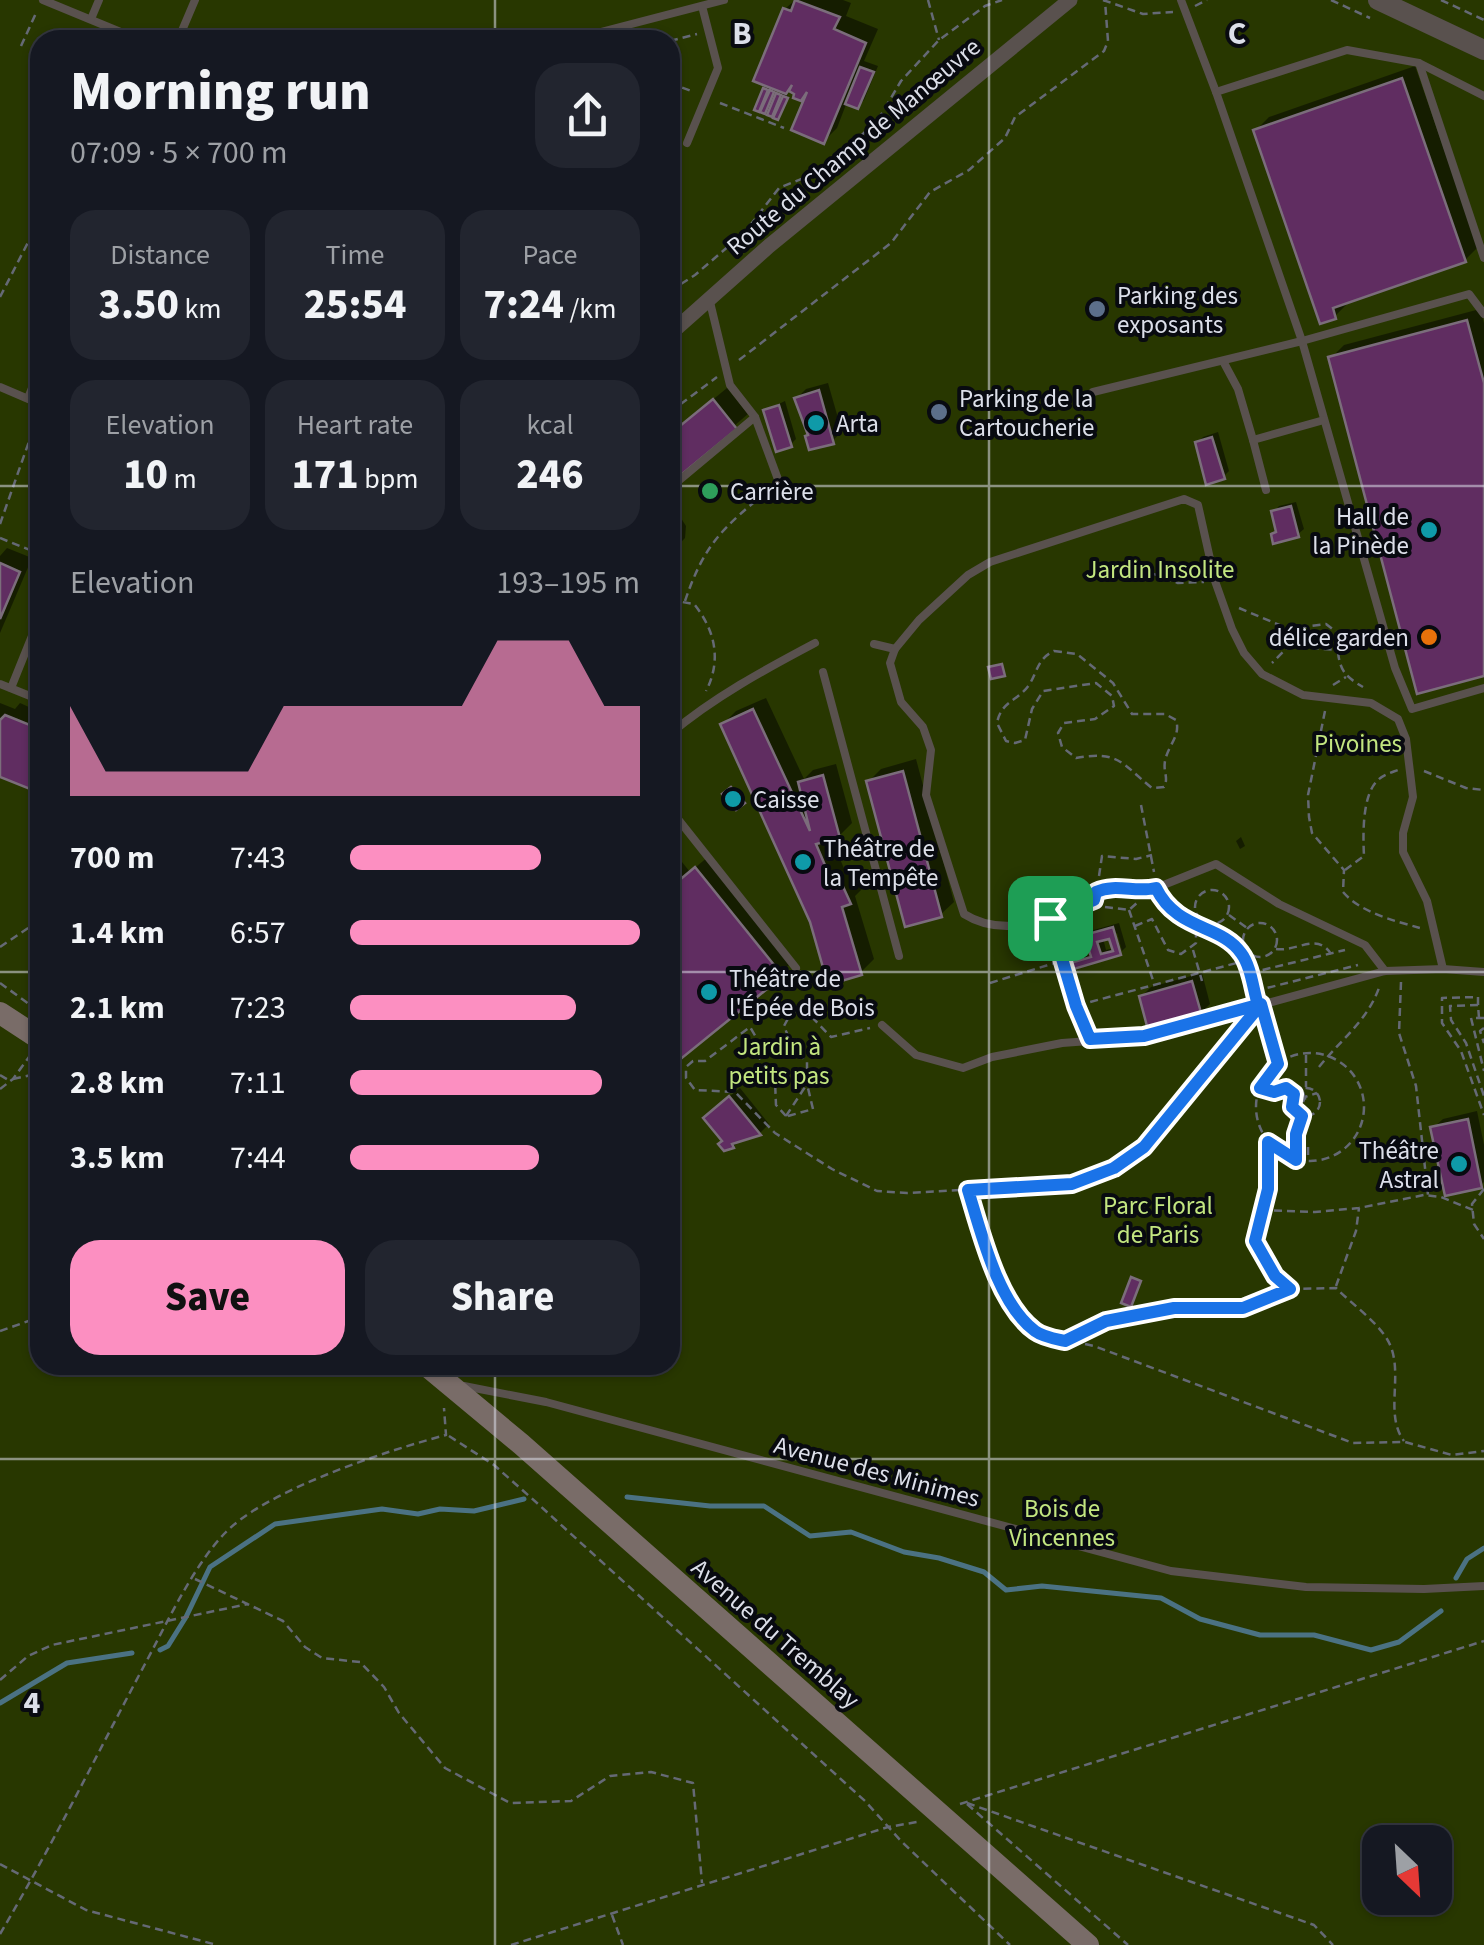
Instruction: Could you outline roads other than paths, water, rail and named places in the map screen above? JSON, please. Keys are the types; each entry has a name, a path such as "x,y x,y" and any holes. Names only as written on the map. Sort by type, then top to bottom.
{"main road":[{"path":"0,1014 30,1042"},
{"name":"Avenue du Tremblay","path":"435,1375 536,1458 1088,1945"}],"street":[{"name":"Route du Champ de Manœuvre","path":"680,325 1070,0"},
{"path":"1378,0 1484,50"}],"lane":[{"path":"43,0 115,30"},
{"path":"90,20 99,0"},
{"path":"182,30 195,0"},
{"path":"609,30 724,0"},
{"path":"1181,0 1302,340 1394,668 1412,709 1484,688"},
{"path":"687,143 718,68 702,6"},
{"path":"1216,92 1347,50 1419,63 1484,96"},
{"path":"1419,63 1483,256"},
{"path":"1093,392 1469,294 1484,314"},
{"path":"709,298 730,385 754,417 779,482"},
{"path":"1223,361 1238,388 1266,490"},
{"path":"0,387 28,398 30,393"},
{"path":"680,480 754,417"},
{"path":"1253,440 1324,420"},
{"path":"1385,971 1366,945 1279,904 1216,864 1142,891 1110,886 1050,918 1002,926 980,925 964,914 926,795 931,750 923,727 901,702 890,663 895,649 919,620 968,575 990,562 1184,499 1198,505 1220,598 1244,652 1262,674 1303,695 1371,704 1398,719 1406,739 1414,797 1403,833 1403,852 1427,901 1443,969"},
{"path":"10,688 30,640"},
{"path":"680,726 759,672 815,643"},
{"path":"874,644 895,649"},
{"path":"823,672 899,956"},
{"path":"0,684 30,696"},
{"path":"680,823 796,968"},
{"path":"882,1025 916,1054 963,1068 992,1057 1090,1039 1144,1036 1385,971 1484,972"},
{"name":"Avenue des Minimes","path":"441,1375 1171,1570 1306,1588 1484,1586"}],"waterway":[{"path":"627,1497 710,1506 764,1506 810,1536 851,1532 904,1552 984,1572 1006,1590 1042,1586 1161,1598 1200,1619 1260,1635 1314,1635 1371,1650 1399,1642 1441,1611"},
{"path":"160,1650 168,1646 186,1617 210,1567 275,1524 382,1509 418,1514 440,1509 474,1511 524,1499"},
{"path":"1456,1578 1467,1559 1484,1548"},
{"path":"0,1703 67,1663 132,1653"}],"place":[{"name":"Parking des exposants","path":"1097,309"},
{"name":"Parking de la Cartoucherie","path":"939,412"},
{"name":"Arta","path":"816,423"},
{"name":"Carrière","path":"710,491"},
{"name":"Hall de la Pinède","path":"1429,530"},
{"name":"délice garden","path":"1429,637"},
{"name":"Caisse","path":"733,799"},
{"name":"Théâtre de la Tempête","path":"803,862"},
{"name":"Théâtre de l'Épée de Bois","path":"709,992"},
{"name":"Théâtre Astral","path":"1459,1164"}],"park label":[{"name":"Jardin Insolite","path":"1160,569"},
{"name":"Pivoines","path":"1358,743"},
{"name":"Jardin à petits pas","path":"779,1060"},
{"name":"Parc Floral de Paris","path":"1158,1220"},
{"name":"Bois de Vincennes","path":"1062,1522"}]}
